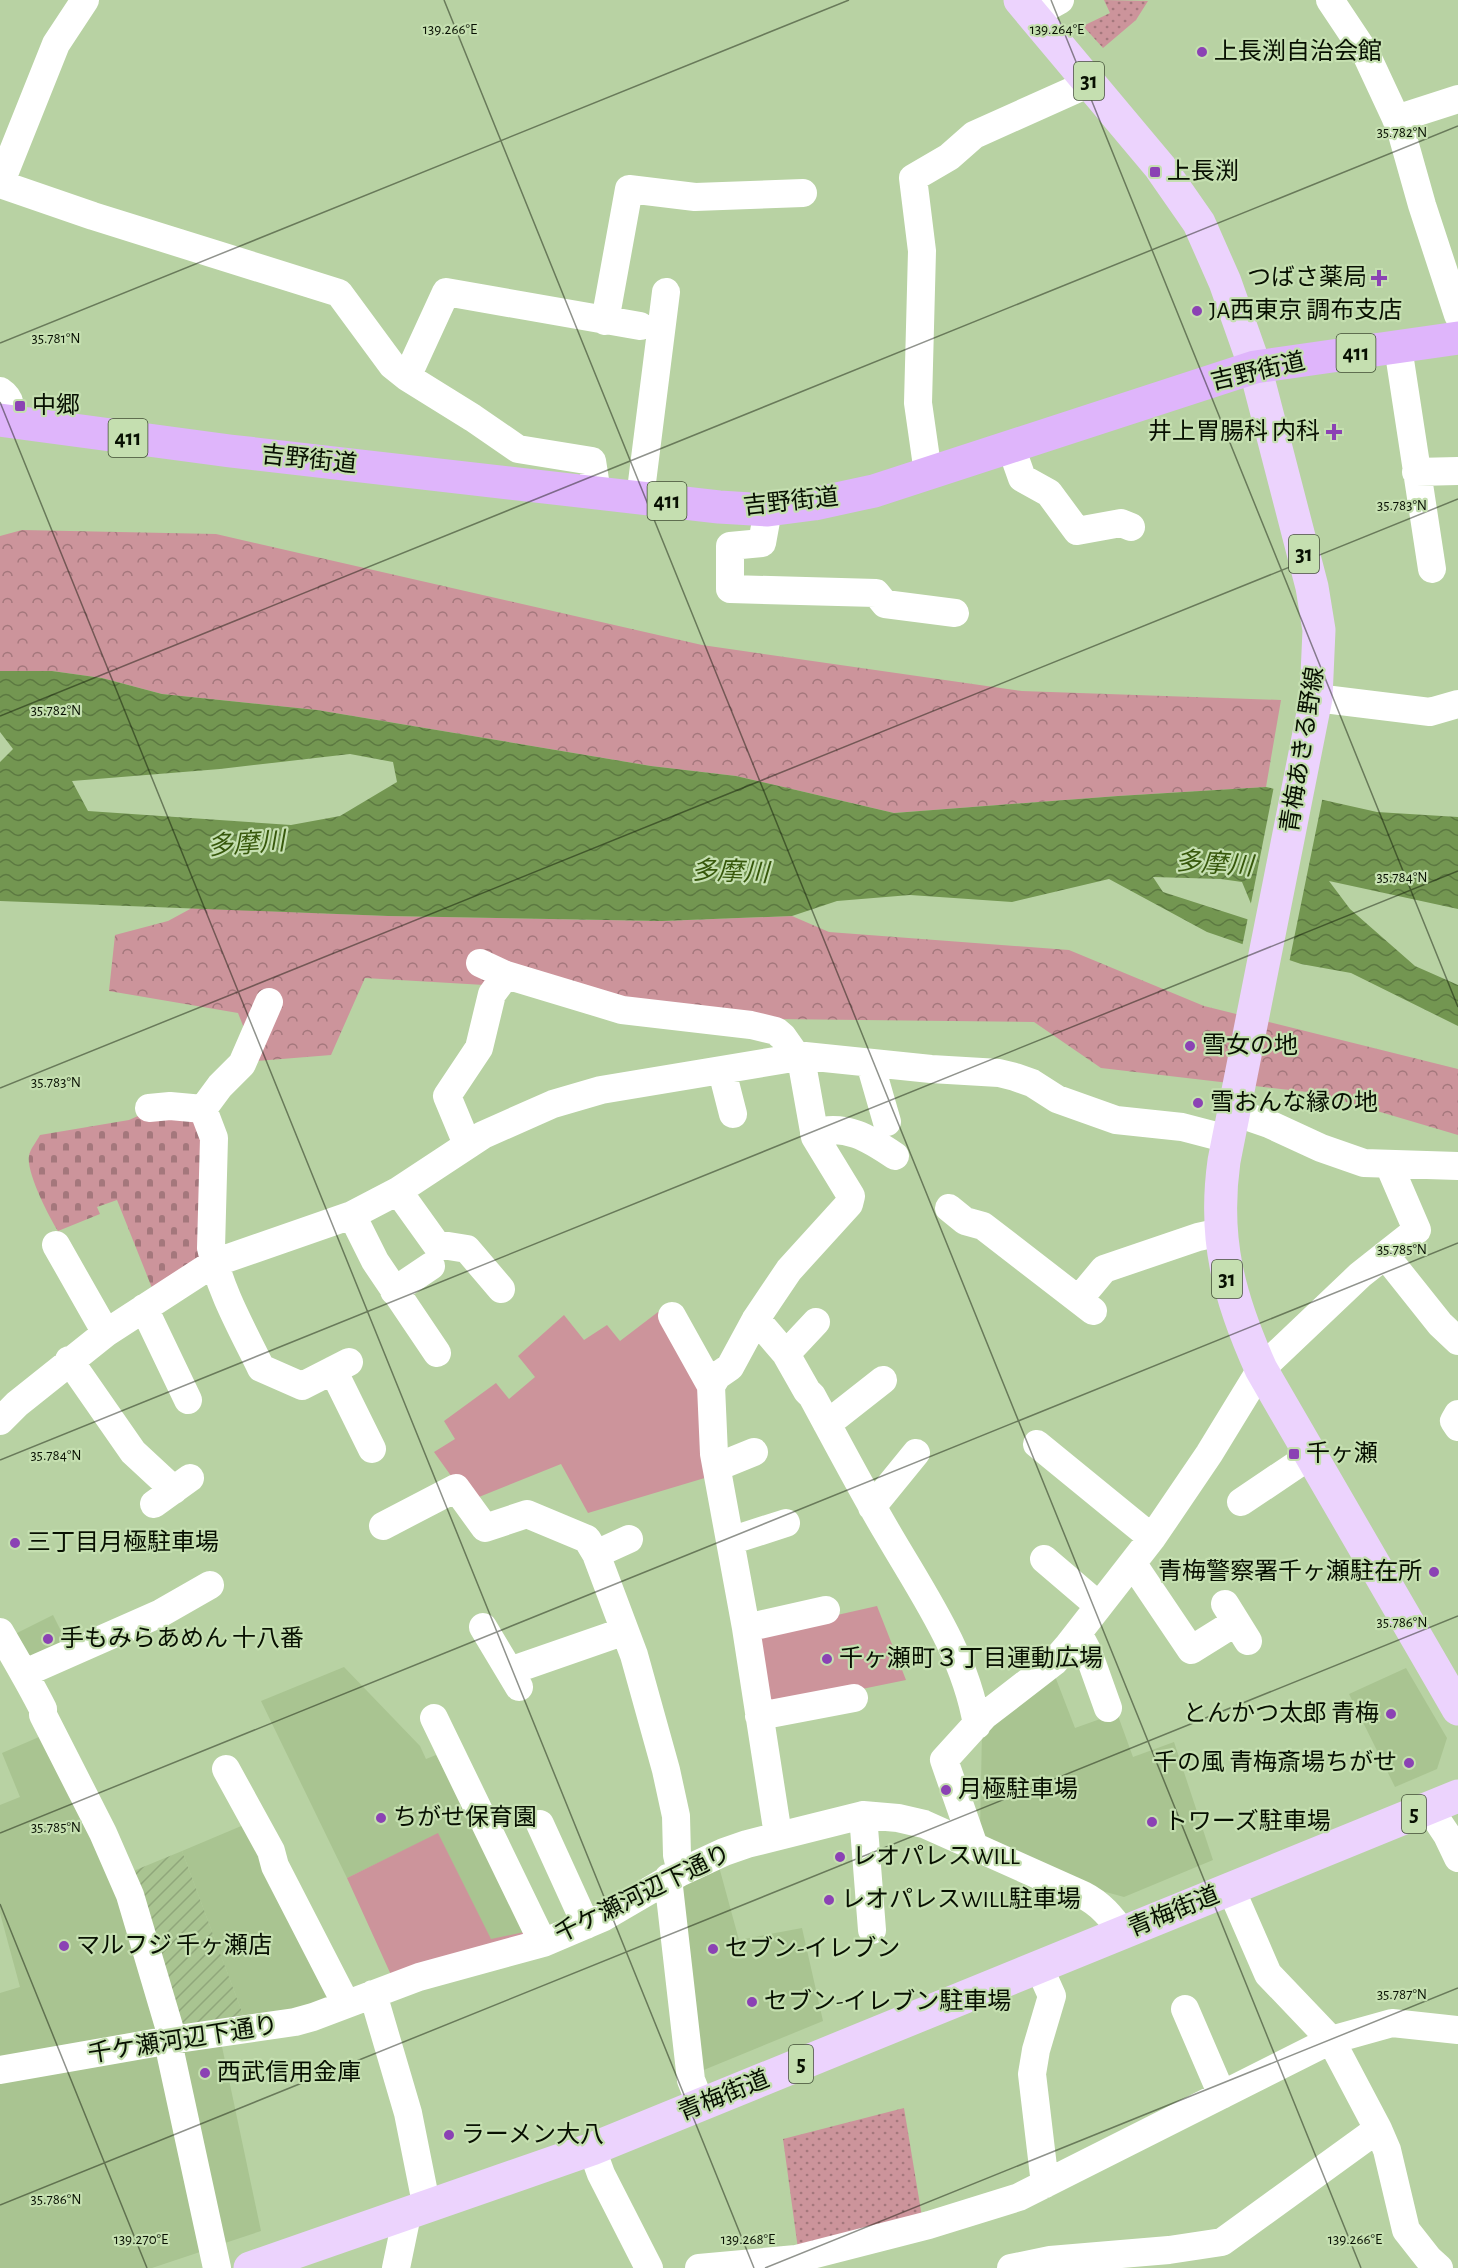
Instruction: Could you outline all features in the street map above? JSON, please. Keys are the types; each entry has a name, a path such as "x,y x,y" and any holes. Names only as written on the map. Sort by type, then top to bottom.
{"highway":[{"name":"吉野街道","path":"3,411 230,451 719,507 768,510 814,504 864,493 1255,367 1458,338"}],"main road":[{"name":"青梅あきる野線","path":"1038,5 1090,83 1160,167 1199,224 1225,282 1255,367 1312,587 1319,630 1316,698 1234,1115 1220,1199 1225,1271 1232,1295 1261,1368 1308,1451"},
{"name":"31","path":"1308,1451 1458,1709"},
{"name":"青梅街道","path":"250,2268 592,2149 1444,1802"}],"street":[{"path":"85,0 56,44 0,184 93,216 339,293 392,365 407,377 518,449 592,462 597,493"},
{"path":"1329,0 1366,54 1396,119 1458,315"},
{"path":"928,473 918,404 922,251 913,178 949,157 974,135 1090,83"},
{"path":"1396,119 1458,99"},
{"path":"605,321 629,189 695,197 803,193"},
{"path":"407,377 446,292 640,326"},
{"path":"640,498 666,292"},
{"path":"1398,347 1432,569"},
{"path":"1011,447 1022,478 1049,493 1077,531 1121,523 1131,527"},
{"path":"1416,472 1458,471"},
{"path":"768,510 762,543 730,546 730,589 876,593 885,604 955,613"},
{"path":"1316,698 1430,712 1458,705"},
{"path":"480,963 506,975 622,1010 751,1025 776,1031 783,1037 802,1065 814,1133 851,1196 849,1204 789,1270 756,1319 730,1367 717,1376 711,1386"},
{"path":"467,1144 447,1096 479,1048 492,994 506,975"},
{"path":"203,1110 220,1086 242,1064 269,1002"},
{"path":"0,1421 69,1360 106,1333 214,1263 352,1215 398,1191 467,1144 553,1104 601,1090 805,1056 999,1073 1032,1083 1057,1099 1116,1120 1182,1127 1234,1115 1269,1124 1321,1148 1364,1163 1458,1166"},
{"path":"870,1063 887,1122"},
{"path":"722,1071 733,1114"},
{"path":"149,1108 170,1106 203,1110"},
{"path":"203,1110 213,1138 211,1248 214,1263 219,1281 261,1368 302,1386 341,1366 372,1448"},
{"path":"814,1133 839,1130 853,1132 896,1156"},
{"path":"974,1846 944,1760 984,1716 1054,1662 1078,1633 1152,1538 1209,1454 1261,1368 1360,1275 1417,1230 1389,1165"},
{"path":"398,1191 436,1245 466,1249 498,1278"},
{"path":"352,1215 375,1261 437,1353"},
{"path":"955,1222 983,1226 1086,1305 1104,1269 1197,1237 1221,1232"},
{"path":"56,1245 106,1333"},
{"path":"1385,1255 1440,1324 1458,1341"},
{"path":"394,1291 431,1266"},
{"path":"144,1308 188,1400"},
{"path":"672,1316 711,1386 714,1454 746,1628 778,1835"},
{"path":"756,1319 786,1354 872,1507 915,1576 955,1652 968,1683 977,1725"},
{"path":"786,1354 816,1322"},
{"path":"69,1360 133,1452 172,1491"},
{"path":"827,1424 883,1380"},
{"path":"1458,1414 1454,1421 1458,1427"},
{"path":"1037,1444 1152,1538"},
{"path":"1241,1502 1308,1451"},
{"path":"717,1467 754,1452"},
{"path":"872,1507 916,1453"},
{"path":"383,1527 456,1488 485,1528 527,1514 587,1539 596,1554 634,1655 674,1805 677,1855 674,1875 691,2080 701,2105"},
{"path":"730,1541 786,1523"},
{"path":"596,1554 629,1539"},
{"path":"1044,1559 1099,1606"},
{"path":"1133,1564 1191,1650 1236,1622"},
{"path":"25,1673 160,1614 210,1586"},
{"path":"746,1628 826,1610"},
{"path":"483,1627 514,1679 625,1631"},
{"path":"0,1632 16,1662 25,1673 43,1709 43,1715 103,1833 130,1895 170,2030 171,2056 217,2268"},
{"path":"1078,1633 1088,1652 1108,1708"},
{"path":"759,1716 854,1698"},
{"path":"436,1737 543,1943"},
{"path":"226,1770 278,1847 275,1866 346,2004"},
{"path":"1444,1802 1447,1835 1458,1858"},
{"path":"863,1815 872,1929"},
{"name":"千ケ瀬河辺下通り","path":"0,2070 171,2040 295,2022 460,1964 543,1943 604,1917 674,1875 724,1852 778,1835 863,1815 898,1818 924,1824 1098,1902 1123,1933"},
{"path":"540,1824 586,1925"},
{"path":"1231,1889 1268,1974 1330,2040 1388,2150 1406,2230 1439,2268"},
{"path":"1040,1967 1052,1996 1036,2050 1032,2074 1045,2184"},
{"path":"373,1994 408,2113 417,2211 396,2268"},
{"path":"1185,2008 1222,2095"},
{"path":"699,2268 796,2259 929,2225 1019,2196 1330,2040 1392,2023 1458,2030"},
{"path":"1011,2268 1050,2260 1169,2250 1222,2242 1378,2128"},
{"path":"592,2149 601,2174 649,2268"}],"shaded area":[{"path":"53,1615 68,1645 34,1660 9,1637"},
{"path":"344,1667 420,1746 426,1759 436,1755 529,1931 494,1946 438,1834 347,1878 261,1701"},
{"path":"1406,1668 1447,1738 1437,1769 1395,1787 1349,1694"},
{"path":"1053,1671 1075,1728 1117,1713 1133,1757 1174,1742 1213,1860 1124,1897 1084,1886 980,1833 982,1732"},
{"path":"39,1737 99,1834 161,2027 0,2058 0,1993 20,1987 0,1913 0,1805 20,1797 2,1753"},
{"path":"246,1824 330,2000 245,2020 182,1851"},
{"path":"182,1851 245,2020 186,2029 175,2022 126,1874"},
{"name":"セブン-イレブン駐車場","path":"718,1863 739,1940 802,1928 823,2021 694,2074 673,1886"},
{"path":"221,2042 261,2231 219,2245 182,2047"},
{"path":"161,2051 206,2250 152,2268 0,2268 0,2079"}],"green space":[{"path":"1104,0 1148,1 1136,20 1103,48 1083,26 1110,13"},
{"path":"22,530 216,534 702,645 1022,691 1281,700 1266,787 894,813 736,776 651,766 317,710 162,694 102,678 52,671 0,671 0,536"},
{"path":"192,908 388,916 662,921 792,916 829,932 1069,950 1204,1006 1458,1069 1458,1135 1316,1093 1101,1068 1034,1022 773,1019 569,990 365,978 331,1055 257,1061 238,1013 109,991 115,935 168,921"},
{"path":"147,1112 191,1114 207,1137 206,1259 154,1293 117,1200 97,1207 100,1214 58,1231 39,1194 29,1163 30,1153 40,1135 129,1120"},
{"path":"658,1312 665,1314 700,1388 708,1477 588,1513 561,1464 469,1501 434,1452 455,1439 444,1421 496,1383 509,1399 535,1377 518,1356 564,1315 584,1340 607,1325 620,1341"},
{"name":"千ヶ瀬町３丁目運動広場","path":"877,1606 906,1680 764,1709 757,1633"},
{"path":"438,1833 491,1939 529,1931 524,1939 392,1977 347,1878"},
{"path":"904,2108 922,2217 798,2249 783,2139"}],"water":[{"name":"多摩川","path":"0,671 52,671 102,678 162,694 317,710 651,766 736,776 894,813 1266,787 1377,812 1458,817 1458,909 1329,881 1350,909 1415,966 1458,985 1458,1026 1351,973 1301,964 1207,932 1109,879 1012,902 910,895 837,901 792,916 662,921 388,916 0,901 0,762 13,749 0,732","holes":["350,754 393,762 397,782 340,816 291,825 88,811 72,781 220,769","1153,877 1221,879 1242,882 1259,923 1163,892"]}],"pier":[{"path":"1274,786 1323,796 1289,963 1242,947 1248,917 1254,919 1250,908"}],"place":[{"name":"上長渕自治会館","path":"1202,52"},
{"name":"上長渕","path":"1155,172"},
{"name":"つばさ薬局","path":"1379,278"},
{"name":"JA西東京 調布支店","path":"1197,311"},
{"name":"中郷","path":"20,406"},
{"name":"井上胃腸科 内科","path":"1334,432"},
{"name":"雪女の地","path":"1190,1046"},
{"name":"雪おんな縁の地","path":"1198,1103"},
{"name":"千ヶ瀬","path":"1294,1454"},
{"name":"三丁目月極駐車場","path":"15,1543"},
{"name":"青梅警察署千ヶ瀬駐在所","path":"1434,1572"},
{"name":"手もみらあめん 十八番","path":"48,1639"},
{"name":"千ヶ瀬町３丁目運動広場","path":"827,1659"},
{"name":"とんかつ太郎 青梅","path":"1391,1714"},
{"name":"千の風 青梅斎場ちがせ","path":"1409,1763"},
{"name":"月極駐車場","path":"946,1790"},
{"name":"ちがせ保育園","path":"381,1818"},
{"name":"トワーズ駐車場","path":"1152,1822"},
{"name":"レオパレスWILL","path":"840,1857"},
{"name":"レオパレスWILL駐車場","path":"829,1900"},
{"name":"マルフジ 千ヶ瀬店","path":"64,1946"},
{"name":"セブン-イレブン","path":"713,1949"},
{"name":"セブン-イレブン駐車場","path":"752,2002"},
{"name":"西武信用金庫","path":"205,2073"},
{"name":"ラーメン大八","path":"449,2135"}]}
